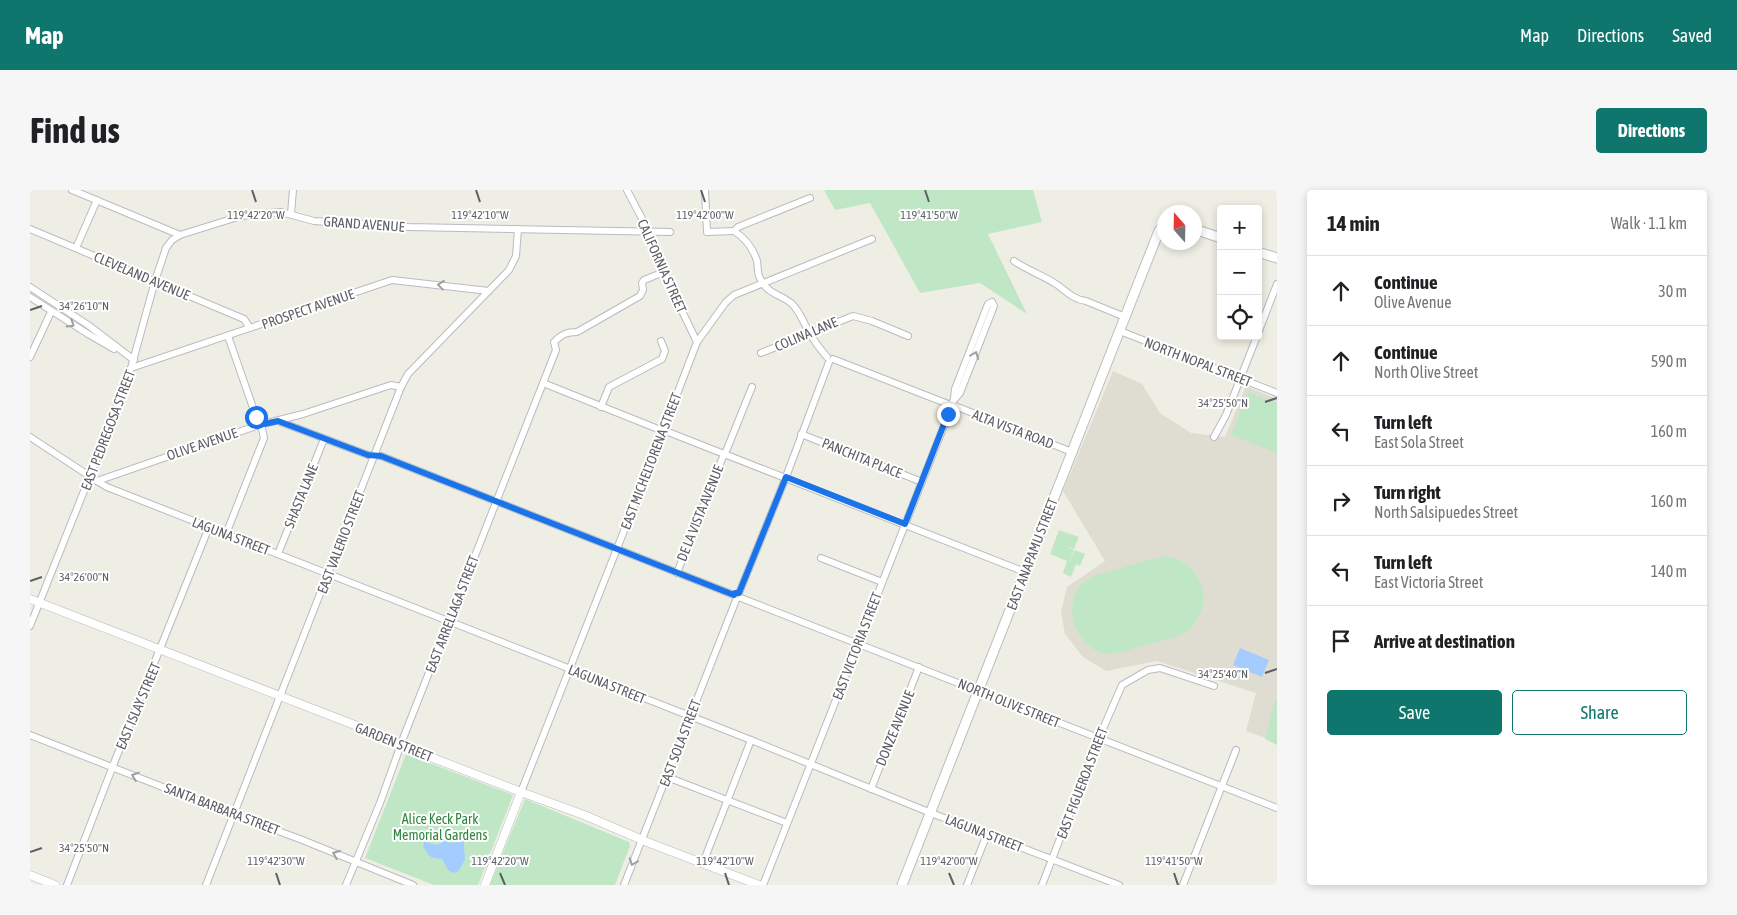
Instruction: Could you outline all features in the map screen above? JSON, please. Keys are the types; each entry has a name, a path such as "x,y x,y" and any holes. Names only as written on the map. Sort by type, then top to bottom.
{"main road":[{"path":"1202,232 1217,237"},
{"name":"EAST ANAPAMU STREET","path":"902,885 1157,236"},
{"path":"1262,253 1277,258"}],"street":[{"path":"72,190 180,235"},
{"path":"291,214 293,190"},
{"name":"CALIFORNIA STREET","path":"627,190 649,232 664,272 697,342"},
{"path":"705,190 707,232 734,231 742,237 751,248 757,261 759,277 763,284 795,307 809,332 830,360"},
{"path":"734,231 738,227 810,198"},
{"path":"76,248 97,200"},
{"name":"GRAND AVENUE","path":"180,235 245,215 281,212 314,221 409,227 670,232"},
{"name":"CLEVELAND AVENUE","path":"30,229 244,319 250,328"},
{"name":"EAST VALERIO STREET","path":"206,885 401,387 408,374 509,270 516,256 518,229"},
{"name":"EAST PEDREGOSA STREET","path":"30,626 134,360 155,281 168,244 180,235"},
{"name":"EAST MICHELTORENA STREET","path":"485,885 692,359 697,342 726,302 734,295 872,239"},
{"path":"1014,261 1056,284 1080,301 1125,317"},
{"name":"EAST ARRELLAGA STREET","path":"346,885 380,803 556,350 554,342 561,335 577,332 640,296 644,280 664,272"},
{"name":"PROSPECT AVENUE","path":"131,368 392,280 489,291"},
{"path":"1262,324 1277,284"},
{"path":"30,288 88,325 134,360"},
{"path":"30,297 51,312 134,360"},
{"name":"EAST VICTORIA STREET","path":"763,885 922,482 952,403 961,372 988,304 992,302 994,306 960,393 952,403"},
{"path":"30,357 51,312"},
{"name":"COLINA LANE","path":"761,353 846,317 856,316 908,336"},
{"name":"NORTH NOPAL STREET","path":"1120,331 1277,393"},
{"path":"226,534 264,438 228,336"},
{"path":"1214,437 1226,415 1256,340"},
{"path":"602,407 608,387 662,359 665,351 661,341"},
{"name":"ALTA VISTA ROAD","path":"830,360 952,403 1072,452"},
{"name":"EAST SOLA STREET","path":"624,885 786,477 830,360"},
{"path":"542,383 1025,572"},
{"name":"OLIVE AVENUE","path":"97,480 260,424 303,414 391,385 401,387"},
{"name":"DE LA VISTA AVENUE","path":"677,573 752,387"},
{"name":"NORTH OLIVE STREET","path":"278,421 368,455 381,456 1277,808"},
{"name":"PANCHITA PLACE","path":"801,434 922,482"},
{"path":"30,437 97,480"},
{"name":"SHASTA LANE","path":"278,554 324,439"},
{"name":"LAGUNA STREET","path":"97,480 107,487 751,740 930,813 1119,885"},
{"name":"EAST ISLAY STREET","path":"67,885 209,527"},
{"path":"821,558 882,582"},
{"name":"GARDEN STREET","path":"30,598 759,885"},
{"name":"DONZE AVENUE","path":"871,789 919,667"},
{"name":"EAST FIGUEROA STREET","path":"1042,885 1099,738 1124,683 1148,670 1160,668 1214,686"},
{"name":"SANTA BARBARA STREET","path":"30,735 300,839 413,885"},
{"path":"703,863 751,740"},
{"path":"1183,885 1236,750"},
{"path":"667,777 787,823"},
{"path":"967,885 987,834"},
{"path":"30,875 56,885"}],"shaded area":[{"path":"1113,371 1142,384 1160,413 1191,433 1225,437 1246,386 1277,399 1277,742 1246,731 1256,693 1157,661 1106,671 1083,657 1065,634 1061,612 1067,587 1105,561 1063,491"}],"green space":[{"path":"824,190 1033,190 1042,222 988,234 1027,314 980,283 920,293 870,203 835,210"},
{"path":"1248,392 1277,403 1277,453 1231,435"},
{"path":"1059,530 1079,537 1074,549 1063,545 1074,550 1069,562 1075,550 1085,554 1080,566 1076,564 1071,577 1063,573 1067,561 1050,554"},
{"path":"1163,556 1175,559 1188,566 1202,587 1202,609 1190,628 1176,637 1119,652 1103,653 1087,644 1076,629 1072,610 1074,598 1079,588 1093,576"},
{"path":"1277,700 1277,745 1265,739 1274,703"},
{"name":"Alice Keck Park Memorial Gardens","path":"406,754 513,795 478,885 434,885 365,858"},
{"path":"525,799 629,842 630,846 615,885 490,885"}],"water":[{"path":"1240,648 1269,660 1262,677 1233,665"},
{"path":"461,836 464,836 465,860 458,872 449,871 442,859 433,858 428,855 423,846 425,841 439,844 447,838 450,843 458,842"}],"route":[{"path":"256,417 259,425 278,421 368,455 381,456 734,595 739,593 786,477 905,524 948,414"}]}
